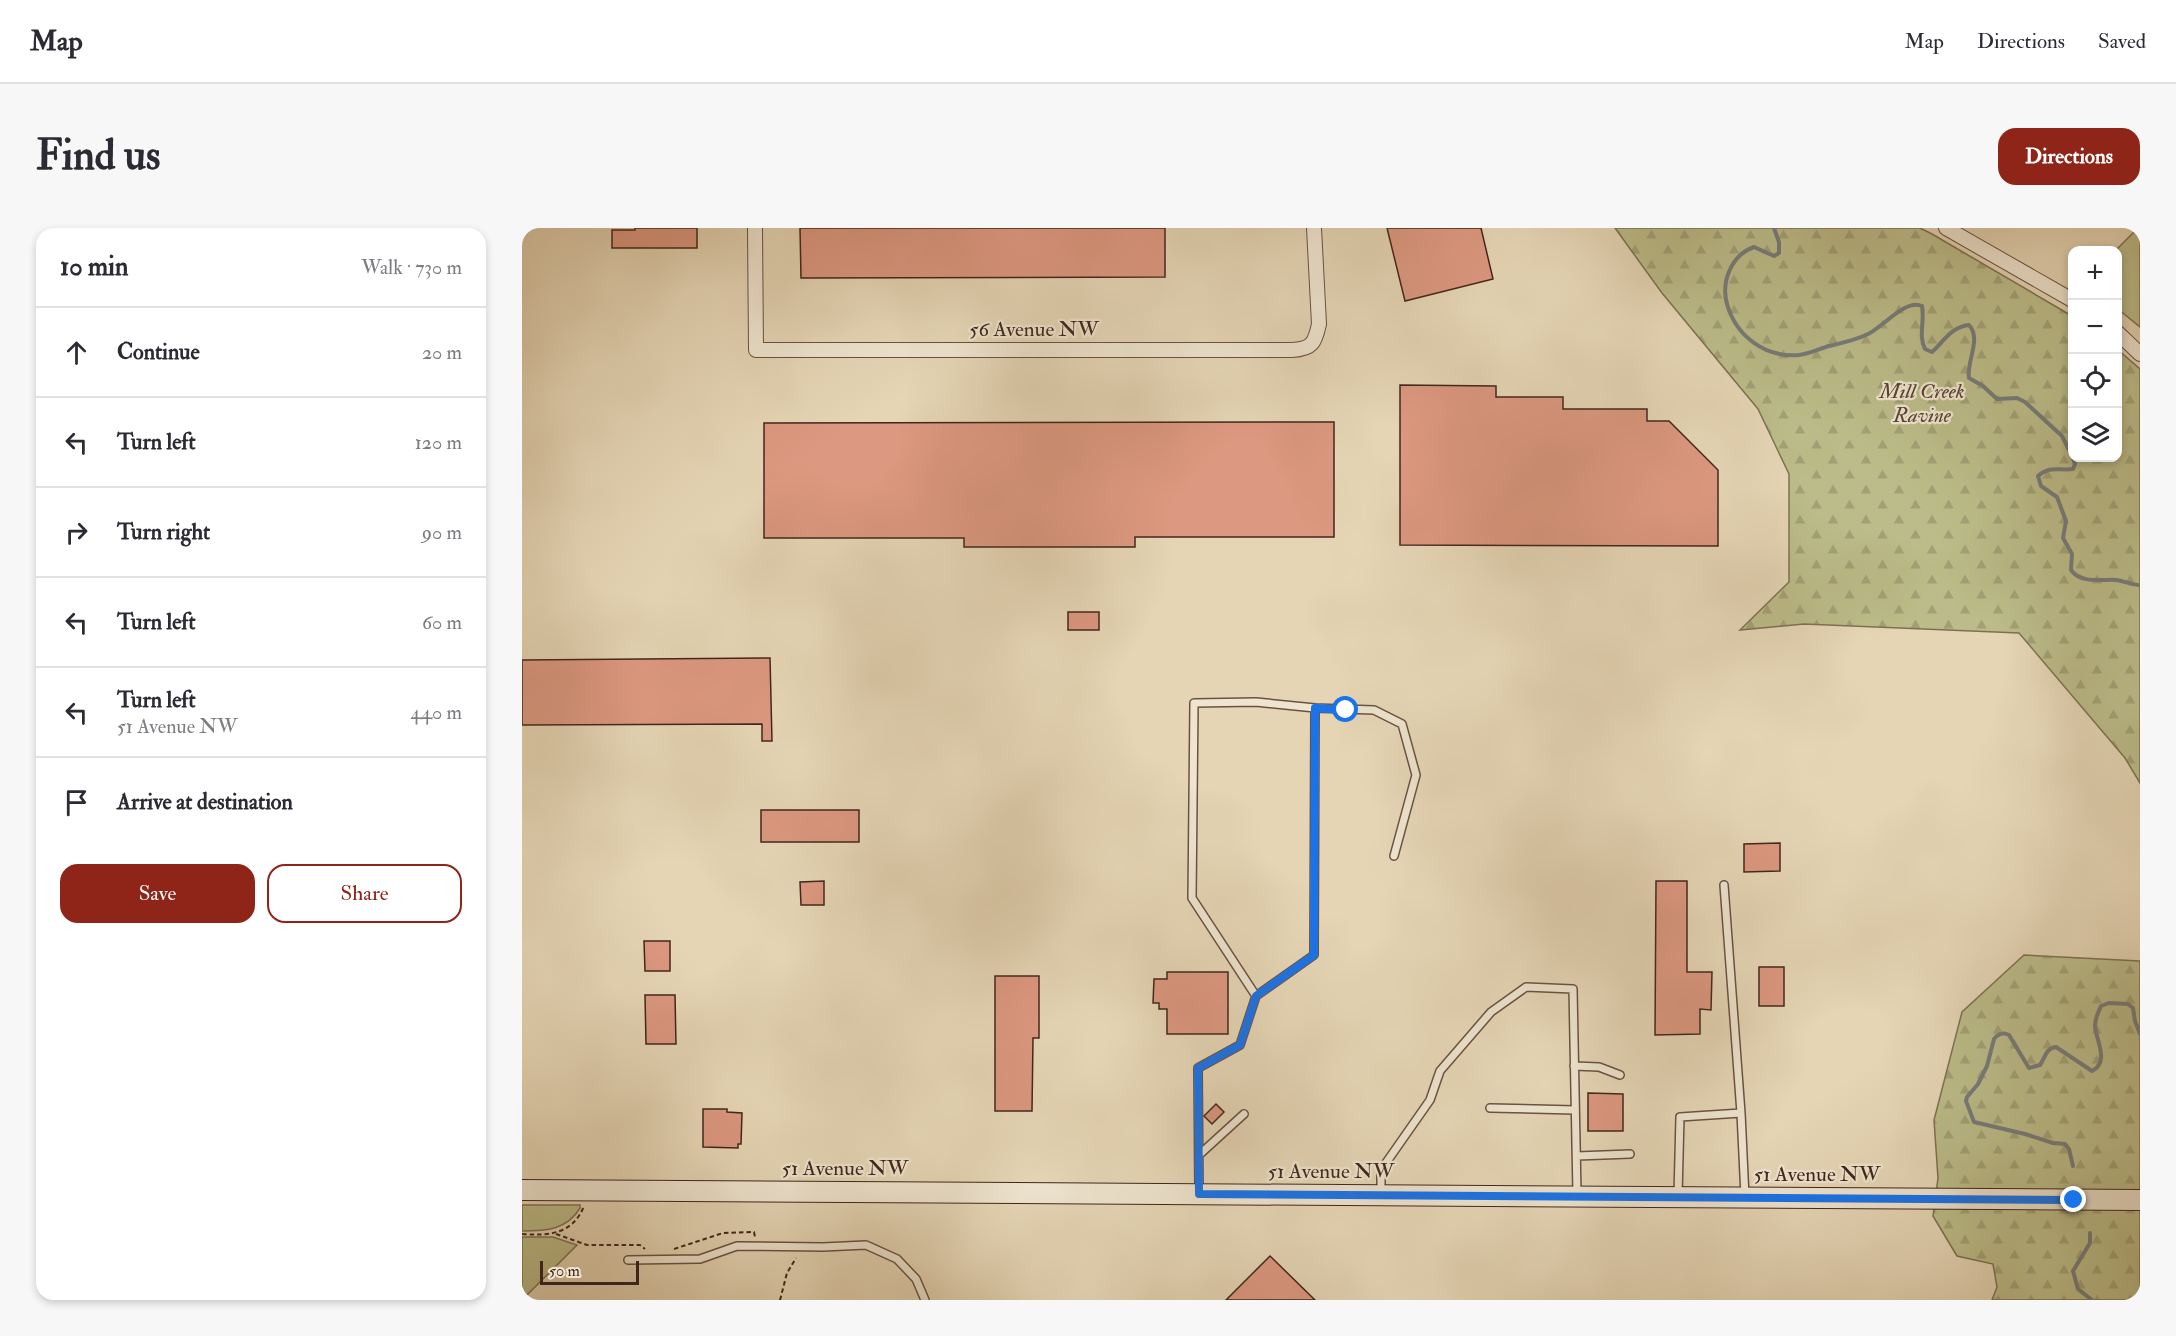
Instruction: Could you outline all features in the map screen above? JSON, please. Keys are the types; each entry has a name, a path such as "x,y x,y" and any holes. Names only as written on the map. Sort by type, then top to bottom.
{"street":[{"name":"56 Avenue NW","path":"755,228 756,350 1292,350 1304,349 1311,345 1316,336 1318,324 1314,228"},
{"path":"1946,228 2068,297"},
{"path":"2122,337 2140,354"},
{"name":"51 Avenue NW","path":"522,1190 2140,1200"}],"lane":[{"path":"1256,996 1192,898 1194,703 1256,702 1315,708 1374,710 1402,724 1416,775 1394,856"},
{"path":"1199,1194 1198,1068 1240,1045 1256,996 1314,955 1315,708"},
{"path":"1724,885 1745,1198"},
{"path":"1382,1195 1381,1170 1430,1100 1440,1071 1491,1011 1526,987 1573,989 1578,1197"},
{"path":"1574,1066 1599,1067 1620,1075"},
{"path":"1490,1108 1575,1110"},
{"path":"1678,1197 1680,1117 1741,1113"},
{"path":"1199,1155 1244,1114"},
{"path":"1576,1156 1630,1154"},
{"path":"628,1260 700,1259 737,1246 866,1245 897,1259 916,1279 925,1300"}],"path":[{"path":"522,1234 556,1234 574,1222 584,1206"}],"green space":[{"name":"Mill Creek Ravine","path":"1615,228 1920,228 2068,314 2068,462 2122,462 2122,353 2140,369 2140,783 2125,758 2019,633 1804,624 1740,630 1789,582 1789,474 1758,409 1662,293"},
{"path":"2140,228 2140,327 2122,312 2122,246 2120,246"},
{"path":"2024,955 2140,961 2140,1300 1992,1300 1997,1287 1993,1264 1957,1256 1933,1216 1938,1178 1934,1120 1962,1012"},
{"path":"522,1205 580,1205 580,1208 569,1221 555,1228 522,1231"},
{"path":"522,1237 553,1237 577,1245 522,1300"}],"building":[{"path":"635,228 697,228 697,248 612,248 612,230 635,230"},
{"path":"800,228 1165,228 1165,277 801,278"},
{"path":"1387,228 1481,228 1493,279 1405,301"},
{"path":"1400,385 1496,386 1496,397 1563,397 1563,409 1647,409 1647,421 1669,421 1718,470 1718,546 1400,545"},
{"path":"1334,422 1334,537 1135,537 1135,547 964,547 964,538 764,538 764,423"},
{"path":"1068,612 1099,612 1099,630 1068,630"},
{"path":"770,658 772,741 762,741 762,724 522,725 522,660"},
{"path":"761,810 859,810 859,842 761,842"},
{"path":"1780,843 1780,871 1744,872 1744,844"},
{"path":"824,881 824,905 801,905 800,882"},
{"path":"1656,881 1687,881 1687,972 1712,972 1711,1010 1700,1009 1700,1034 1655,1035"},
{"path":"644,941 670,941 670,971 645,971"},
{"path":"1759,967 1784,967 1784,1006 1759,1006"},
{"path":"1167,972 1228,972 1228,1034 1167,1034 1167,1009 1159,1009 1159,1003 1153,1003 1154,979 1167,979"},
{"path":"995,976 1039,976 1039,1038 1033,1038 1032,1111 995,1111"},
{"path":"645,995 675,995 676,1044 646,1044"},
{"path":"1588,1093 1623,1094 1623,1131 1588,1131"},
{"path":"1216,1104 1224,1112 1212,1124 1204,1116"},
{"path":"703,1109 727,1109 727,1112 742,1113 741,1144 738,1144 738,1148 703,1147"},
{"path":"1270,1256 1315,1300 1226,1300"}],"waterway":[{"path":"1774,228 1779,242 1779,253 1774,256 1754,247 1746,251 1734,263 1725,287 1725,296 1731,316 1737,326 1754,343 1775,353 1803,354 1854,340 1874,330 1902,309 1909,306 1922,306 1922,338 1925,349 1932,352 1948,335 1969,325 1974,337 1969,378 1983,386 1997,399 2017,398 2025,402 2062,436 2068,448"},
{"path":"2074,462 2073,469 2051,469 2038,476 2041,486 2057,497 2066,521 2063,538 2072,554 2071,570 2086,579 2116,580 2140,585"},
{"path":"2073,1166 2069,1149 2065,1144 2053,1143 1974,1122 1966,1101 1987,1066 1994,1039 2001,1034 2009,1035 2029,1068 2040,1065 2048,1051 2056,1047 2092,1071 2097,1067 2101,1056 2095,1026 2101,1006 2109,1003 2128,1004 2133,1008 2140,1034"},
{"path":"2090,1233 2090,1243 2073,1271 2078,1289 2092,1300"}],"route":[{"path":"1346,710 1315,708 1314,955 1256,996 1240,1045 1198,1068 1199,1194 2074,1200"}]}
